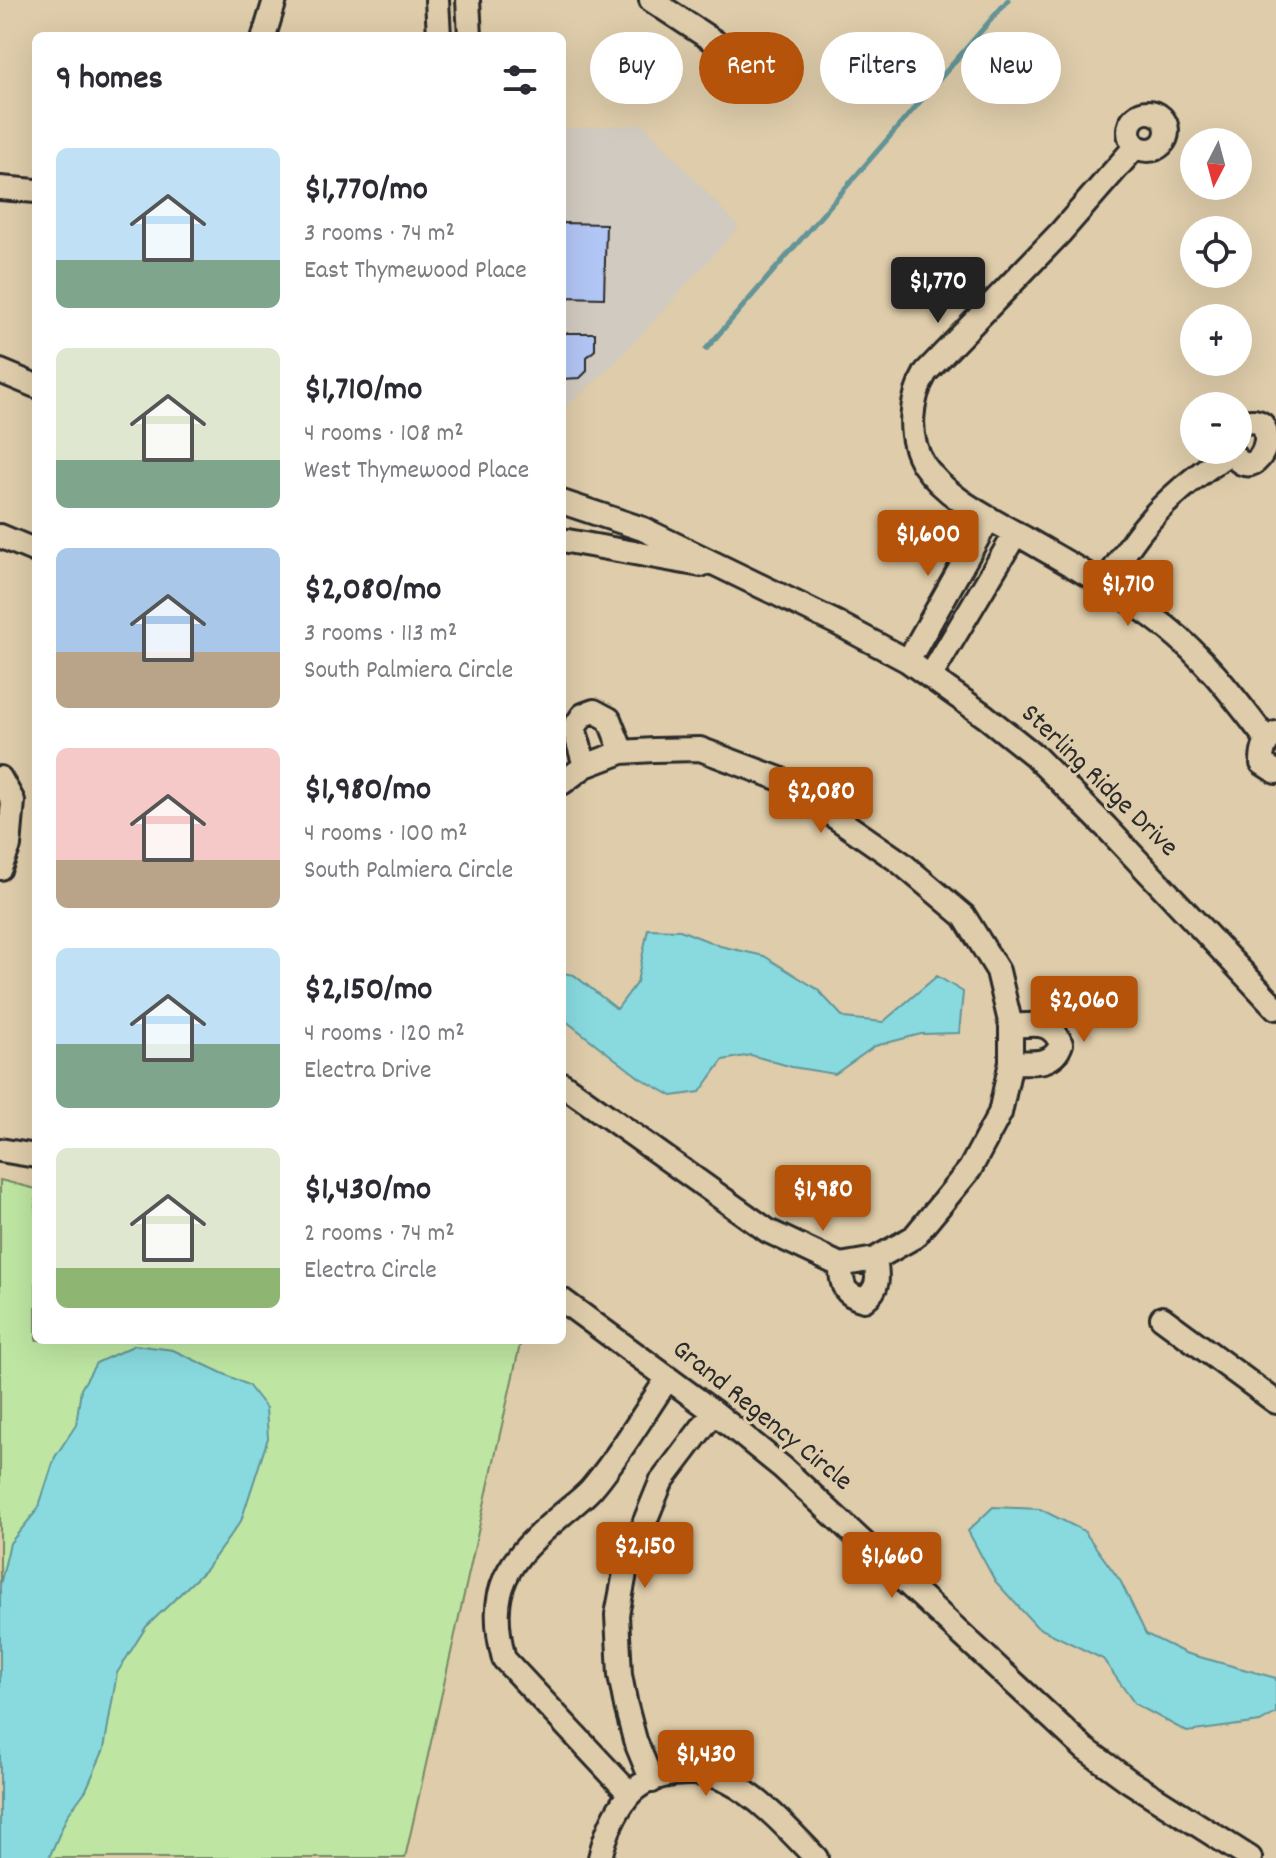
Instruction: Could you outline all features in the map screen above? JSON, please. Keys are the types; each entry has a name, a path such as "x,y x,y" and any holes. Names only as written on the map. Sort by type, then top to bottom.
{"street":[{"path":"265,32 275,0"},
{"path":"437,0 439,32"},
{"path":"468,0 470,32"},
{"path":"641,1 699,35"},
{"path":"1136,146 1060,233 944,353 917,388 913,409 915,445 922,462 949,492 1104,585 1167,628 1200,658 1271,737 1262,763 1276,772"},
{"path":"0,188 32,191"},
{"path":"0,371 32,384"},
{"path":"1252,422 1263,424 1272,436 1271,450 1262,461 1252,463"},
{"path":"1104,585 1159,510 1213,464"},
{"name":"Sterling Ridge Drive","path":"566,503 643,529 908,661 1034,755 1275,1005"},
{"path":"908,661 989,518"},
{"path":"930,677 1016,533"},
{"path":"0,536 32,549"},
{"name":"Sterling Ridge Drive","path":"566,541 722,569"},
{"path":"585,766 574,728 583,715 594,711 609,719 622,752"},
{"path":"566,780 585,766 622,752 700,749 780,779 888,854 964,916 998,971 1011,1026 1011,1062 1000,1113 970,1169 914,1237 875,1259 840,1265 768,1231 566,1087"},
{"path":"0,778 13,801 9,846 0,868"},
{"path":"1011,1026 1043,1025 1056,1032 1061,1044 1058,1054 1045,1063 1011,1062"},
{"path":"0,1150 32,1155"},
{"path":"840,1265 843,1287 851,1296 864,1300 873,1293 879,1280 875,1259"},
{"name":"Grand Regency Circle","path":"566,1303 714,1412 783,1468 1085,1749 1129,1781 1250,1858"},
{"path":"1162,1318 1276,1402"},
{"path":"630,1794 504,1659 497,1631 498,1599 507,1571 530,1541 591,1490 668,1378"},
{"path":"652,1781 635,1740 626,1706 620,1675 617,1615 626,1568 661,1482 714,1412"},
{"path":"600,1858 612,1822 630,1794 652,1781 685,1773 706,1773 741,1789 816,1858"}],"shaded area":[{"path":"643,124 739,227 615,363 566,406 566,129"}],"green space":[{"path":"0,1180 32,1188 32,1344 520,1344 405,1858 0,1858"}],"water":[{"path":"648,929 680,930 720,946 764,956 817,989 844,1018 883,1022 937,976 963,992 959,1033 921,1034 875,1046 835,1074 792,1067 751,1055 723,1060 700,1092 672,1096 640,1078 566,1021 566,974 574,975 617,1009 637,982"},
{"path":"135,1345 173,1350 248,1385 266,1408 268,1438 241,1521 206,1569 146,1627 117,1673 104,1749 86,1790 67,1816 49,1858 0,1858 0,1585 10,1543 38,1509 55,1457 76,1425 81,1389 96,1363"},
{"path":"993,1507 1040,1509 1084,1531 1121,1582 1146,1634 1185,1653 1276,1678 1276,1713 1260,1722 1187,1732 1135,1704 1103,1659 1037,1627 995,1581 968,1531"}],"building":[{"path":"566,223 606,224 604,298 566,297"},
{"path":"566,333 595,333 595,350 587,357 587,371 580,378 566,379"}],"waterway":[{"path":"706,349 1008,0"}]}
